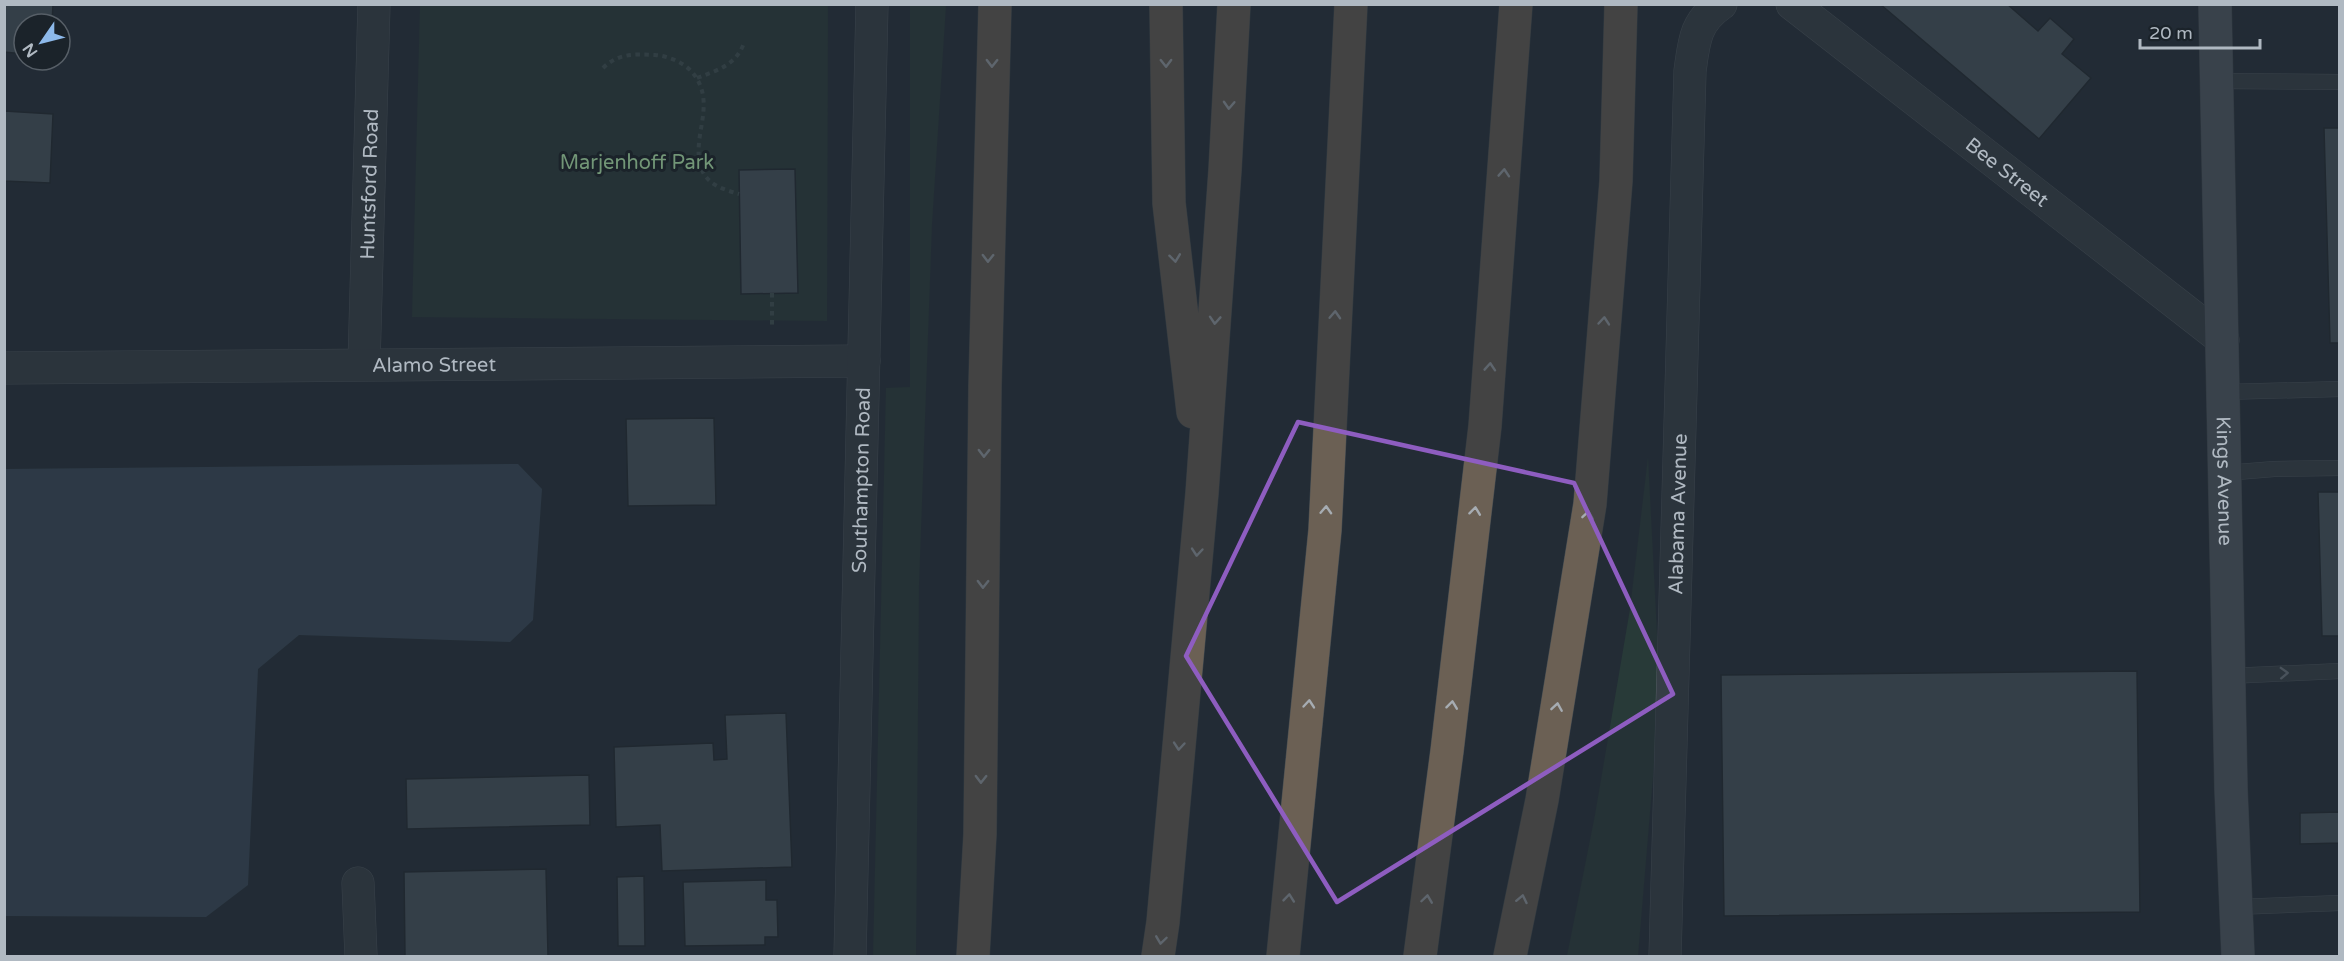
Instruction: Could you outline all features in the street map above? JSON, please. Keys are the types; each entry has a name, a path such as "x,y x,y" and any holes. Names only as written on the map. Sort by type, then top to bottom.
{"highway":[{"path":"973,957 980,834 985,386 994,4"},
{"path":"1166,4 1169,203 1202,493"},
{"path":"1158,957 1202,493 1225,170 1234,4"},
{"path":"1283,957 1325,530 1351,4"},
{"path":"1420,957 1485,426 1516,4"},
{"path":"1510,957 1542,800 1590,504 1616,181 1621,4"}],"main road":[{"name":"Kings Avenue","path":"2215,4 2229,676 2238,957"}],"street":[{"name":"Huntsford Road","path":"364,364 374,4"},
{"name":"Southampton Road","path":"850,957 872,4"},
{"name":"Alabama Avenue","path":"1665,957 1690,71 1695,34 1708,13 1721,4"},
{"name":"Bee Street","path":"1792,4 2223,340"},
{"name":"Alamo Street","path":"4,368 864,361"},
{"path":"358,883 361,957"}],"lane":[{"path":"2217,81 2340,81"},
{"path":"2224,392 2340,389"},
{"path":"2225,473 2274,469 2340,468"},
{"path":"2229,676 2340,671"},
{"path":"2236,907 2340,903"}],"path":[{"path":"697,78 735,60 744,43"},
{"path":"603,68 611,60 622,56 658,56 673,59 688,68 697,78 703,92 704,111 700,151 702,171 717,186 739,194"}],"highlighted area":[{"path":"1298,422 1574,483 1673,694 1337,902 1186,656"}],"green space":[{"name":"Marjenhoff Park","path":"420,5 828,5 827,321 412,317"},
{"path":"910,5 946,5 932,224 919,585 916,956 873,956 886,388 910,387"},
{"path":"1648,457 1660,693 1638,956 1567,956 1595,815 1630,609"}],"water":[{"path":"518,464 542,489 533,620 510,642 299,635 258,669 248,885 206,917 6,916 4,914 5,469"}],"building":[{"path":"4,4 53,4 53,12 12,12 12,53 4,52"},
{"path":"1880,4 2007,4 2038,31 2050,18 2074,39 2062,54 2091,78 2039,139"},
{"path":"4,111 53,114 50,183 4,181"},
{"path":"2324,128 2340,128 2340,343 2330,343"},
{"path":"795,169 798,293 741,294 739,170"},
{"path":"714,418 716,505 628,506 626,419"},
{"path":"2318,492 2340,492 2340,636 2322,636"},
{"path":"2137,671 2140,912 1724,916 1721,675"},
{"path":"786,713 792,867 662,871 660,825 616,827 614,747 713,743 714,760 727,759 725,715"},
{"path":"589,775 590,825 407,829 406,779"},
{"path":"2340,812 2340,843 2300,844 2300,813"},
{"path":"546,869 548,956 405,956 404,872"},
{"path":"644,876 645,946 618,946 617,877"},
{"path":"766,880 766,900 777,900 778,937 765,937 765,945 685,946 683,882"}]}
